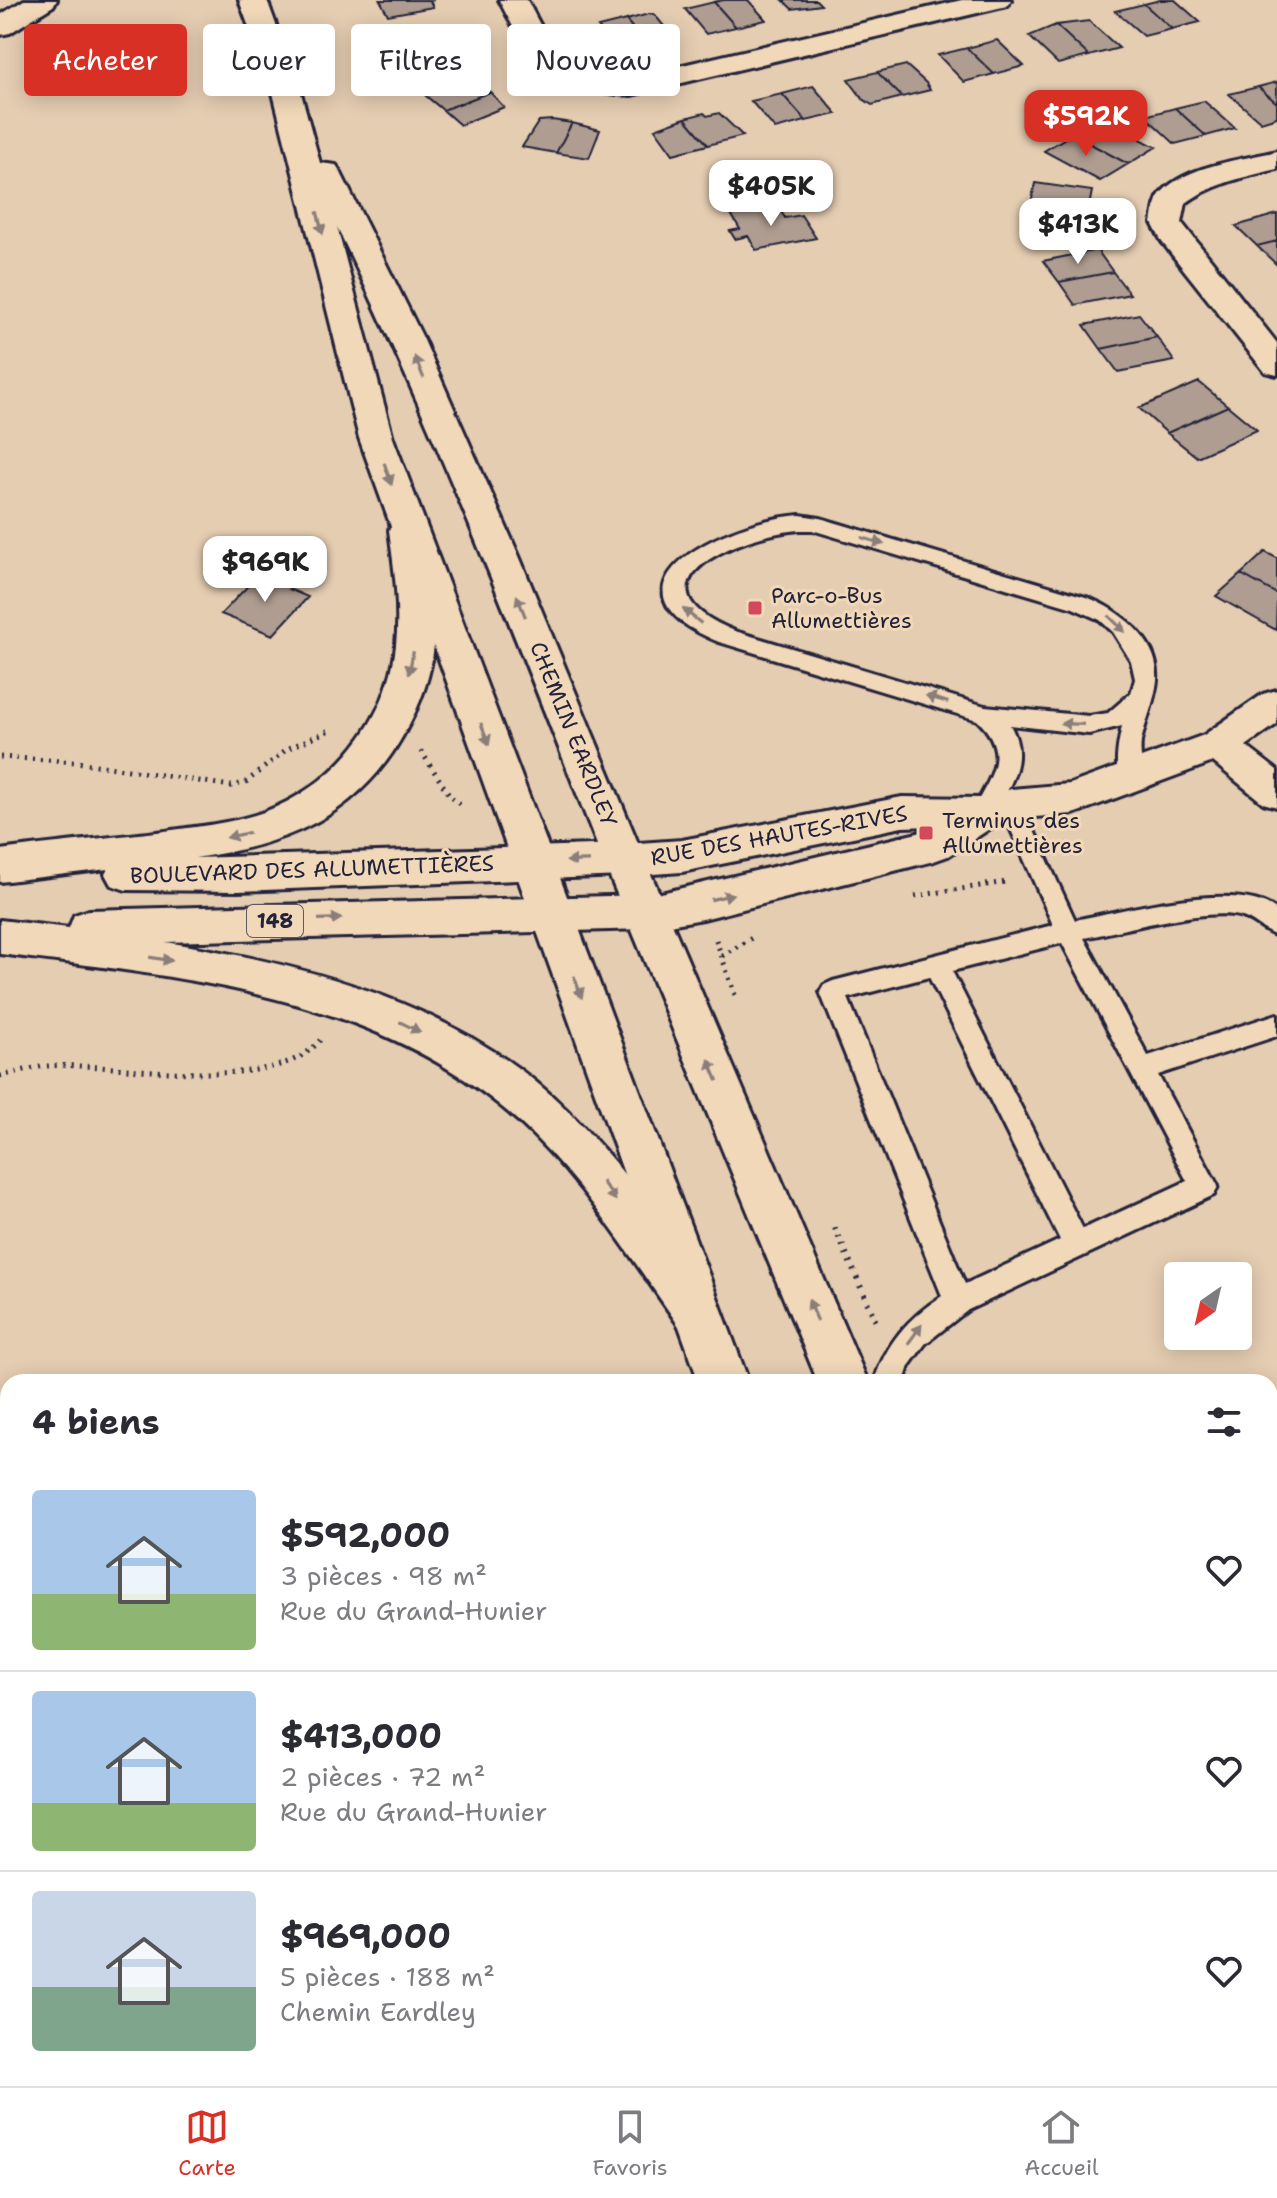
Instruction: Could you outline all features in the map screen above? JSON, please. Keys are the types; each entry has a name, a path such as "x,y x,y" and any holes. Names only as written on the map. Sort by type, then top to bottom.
{"main road":[{"path":"0,27 43,0"},
{"name":"CHEMIN EARDLEY","path":"253,0 262,24"},
{"path":"513,0 549,65 582,80 606,86 631,86 997,0"},
{"name":"CHEMIN EARDLEY","path":"288,96 376,438 407,530 721,1374"},
{"name":"CHEMIN EARDLEY","path":"288,96 407,338 501,556 624,860 840,1374"},
{"path":"1277,160 1201,181 1185,189 1172,199 1167,223 1173,235 1277,365"},
{"path":"0,868 237,837 276,825 329,798 351,779 384,736 412,664 416,602 407,530"},
{"name":"RUE DES HAUTES-RIVES","path":"624,860 682,856 902,812 997,808 1073,799 1218,745 1277,704"},
{"path":"1218,745 1277,792"},
{"name":"RUE DES HAUTES-RIVES","path":"646,912 703,902 934,845 997,808"},
{"name":"BOULEVARD DES ALLUMETTIÈRES","path":"0,868 238,875 624,860"},
{"name":"148","path":"0,931 646,912"},
{"path":"0,937 127,953 287,984 399,1021 444,1044 526,1100 563,1136 594,1171 698,1313"}],"lane":[{"path":"1130,779 1129,745 1146,679 1142,661 1135,645 1108,615 1081,603 813,523 792,521 771,525 713,547 690,562 676,580 674,593 682,608 696,621 738,639 985,714 1089,725 1115,720 1141,697"},
{"path":"891,1374 893,1364 923,1323 958,1301 1204,1186 1068,931 997,808 997,788 1008,757 1003,733 985,714"},
{"path":"958,1301 833,992 1068,931 1198,907 1234,905 1262,912 1277,926"},
{"path":"937,967 1077,1246"},
{"path":"1142,1069 1277,1025"}],"path":[{"path":"0,1076 47,1066 249,1073 290,1063 313,1049 323,1037"}],"building":[{"path":"380,0 434,0 430,1 433,7 388,15"},
{"path":"748,0 766,20 736,27 714,2"},
{"path":"783,0 816,0 821,5 792,9"},
{"path":"1175,0 1200,22 1172,29 1144,4"},
{"path":"714,2 736,27 706,34 685,9"},
{"path":"1144,4 1172,29 1144,36 1115,11"},
{"path":"654,14 662,24 629,24 626,20"},
{"path":"1089,21 1119,48 1089,56 1056,25"},
{"path":"1056,25 1089,56 1058,64 1029,36"},
{"path":"997,40 1024,66 994,74 967,48"},
{"path":"967,48 994,74 964,82 938,55"},
{"path":"906,65 930,90 902,97 877,72"},
{"path":"877,72 902,97 872,105 863,99 848,79"},
{"path":"1277,82 1277,103 1258,87"},
{"path":"813,86 837,114 806,121 782,94"},
{"path":"1258,87 1277,103 1277,117 1261,122 1229,94"},
{"path":"491,93 504,107 460,125 443,110 480,96 491,96"},
{"path":"782,94 806,121 775,129 751,101"},
{"path":"426,96 480,96 443,110"},
{"path":"1204,101 1235,128 1206,136 1175,108"},
{"path":"1175,108 1206,136 1175,144 1145,116"},
{"path":"704,113 707,116 719,113 743,136 708,145 685,118"},
{"path":"685,118 708,145 673,154 655,129"},
{"path":"1100,118 1156,147 1128,164 1072,134"},
{"path":"539,121 572,123 556,153 522,147"},
{"path":"572,123 600,130 589,158 556,153"},
{"path":"1072,134 1128,164 1100,181 1044,151"},
{"path":"1035,183 1092,191 1088,212 1031,204"},
{"path":"1031,204 1088,212 1084,233 1026,224"},
{"path":"777,205 785,218 801,215 816,238 756,250 748,236 735,239 730,231 740,229 731,214"},
{"path":"1277,214 1277,241 1257,246 1236,226"},
{"path":"1277,241 1277,265 1257,246"},
{"path":"1097,250 1113,272 1059,282 1043,261"},
{"path":"1113,272 1130,294 1075,305 1059,282"},
{"path":"1139,314 1157,337 1101,349 1084,325"},
{"path":"1157,337 1174,361 1118,372 1101,349"},
{"path":"1199,382 1228,406 1167,433 1139,408"},
{"path":"1228,406 1257,430 1197,457 1167,433"},
{"path":"1265,552 1277,558 1277,594 1241,574"},
{"path":"261,572 292,585 289,589 308,597 273,635 221,614"},
{"path":"1241,574 1277,594 1276,630 1216,596"}],"place":[{"name":"Parc-o-Bus Allumettières","path":"755,608"},
{"name":"Terminus des Allumettières","path":"926,833"}]}
